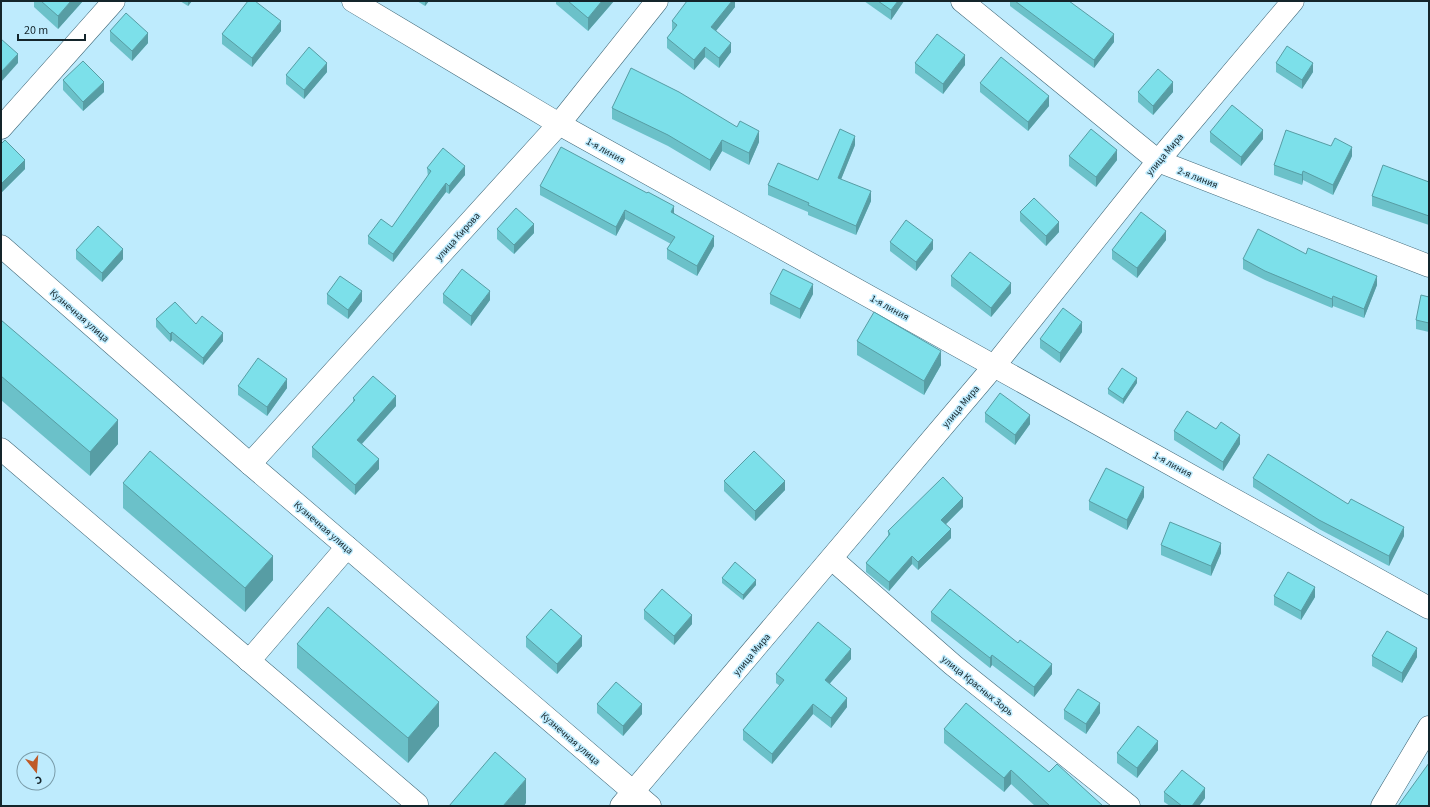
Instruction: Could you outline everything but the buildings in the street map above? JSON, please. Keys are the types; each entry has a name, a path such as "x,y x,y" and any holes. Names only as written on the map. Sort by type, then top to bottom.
{"street":[{"path":"1,128 114,1"},
{"name":"1-я линия","path":"353,1 559,124 995,365 1429,608"},
{"name":"улица Кирова","path":"250,464 559,124 657,1"},
{"name":"2-я линия","path":"962,1 1158,161 1425,259"},
{"name":"улица Мира","path":"627,799 995,365 1158,161 1293,1"},
{"name":"Кузнечная улица","path":"1,246 347,547 627,799 650,806"},
{"path":"1,449 417,804 415,806"},
{"path":"249,661 347,547"},
{"name":"улица Красных Зорь","path":"832,558 953,665 1129,806"},
{"path":"1382,806 1429,727"}]}
